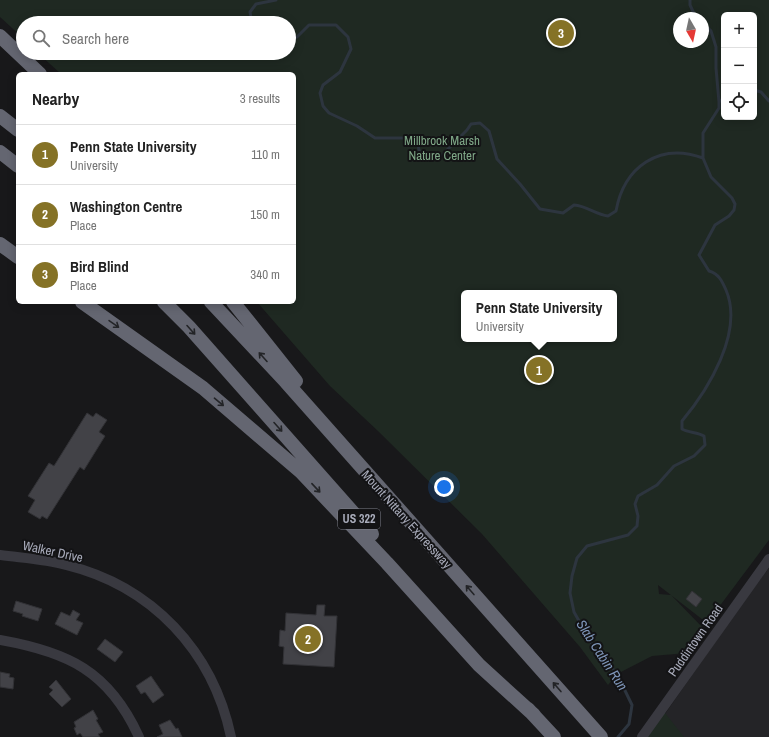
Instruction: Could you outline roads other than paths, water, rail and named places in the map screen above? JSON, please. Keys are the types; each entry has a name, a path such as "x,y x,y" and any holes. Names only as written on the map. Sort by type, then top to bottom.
{"highway":[{"path":"0,36 16,51"},
{"path":"25,60 38,72"},
{"path":"0,116 16,128"},
{"path":"0,152 16,164"},
{"path":"0,244 16,256"},
{"path":"85,304 203,388 301,472 387,563 479,665 534,716"},
{"name":"US 322","path":"166,304 194,333 554,737"},
{"name":"Mount Nittany Expressway","path":"213,304 286,382 601,737"},
{"path":"235,304 294,379 393,493 441,557"}],"street":[{"name":"Walker Drive","path":"0,555 66,565 104,577 136,595 159,612 180,633 206,668 217,688 232,737"},
{"name":"Puddintown Road","path":"642,737 769,559"},
{"path":"0,640 56,653 80,666 103,683 117,699 139,737"}],"waterway":[{"name":"Slab Cabin Run","path":"251,16 250,12 256,4 276,0"},
{"path":"690,0 690,5 693,12"},
{"name":"Slab Cabin Run","path":"296,37 309,25 336,25 348,37 351,49 340,72 323,85 320,93 323,106 329,113 357,126 375,138 404,138 418,145 420,155 428,159 441,156 471,124 480,123 489,131 497,159 540,209 563,213 574,205 608,216 616,211 620,195 635,171 646,162 658,156 672,153 687,154 703,158 711,177 732,198 735,204 734,210 729,216 715,225 699,255 709,271 718,276 722,281 730,306 730,324 727,342 720,360 712,377 682,421 682,429 704,436 705,445 694,456 674,466 657,485 638,496 635,504 638,516 637,526 628,535 587,546 577,558 572,576 570,593 574,612 592,644 617,674 632,705 629,724 618,737"},
{"path":"703,158 703,133 719,108 716,47 711,31 709,29"},
{"path":"757,91 761,92 769,101"}],"place":[{"name":"Bird Blind","path":"561,33"},
{"name":"Penn State University","path":"539,370"},
{"name":"Washington Centre","path":"308,639"}],"park label":[{"name":"Millbrook Marsh Nature Center","path":"442,148"}]}
